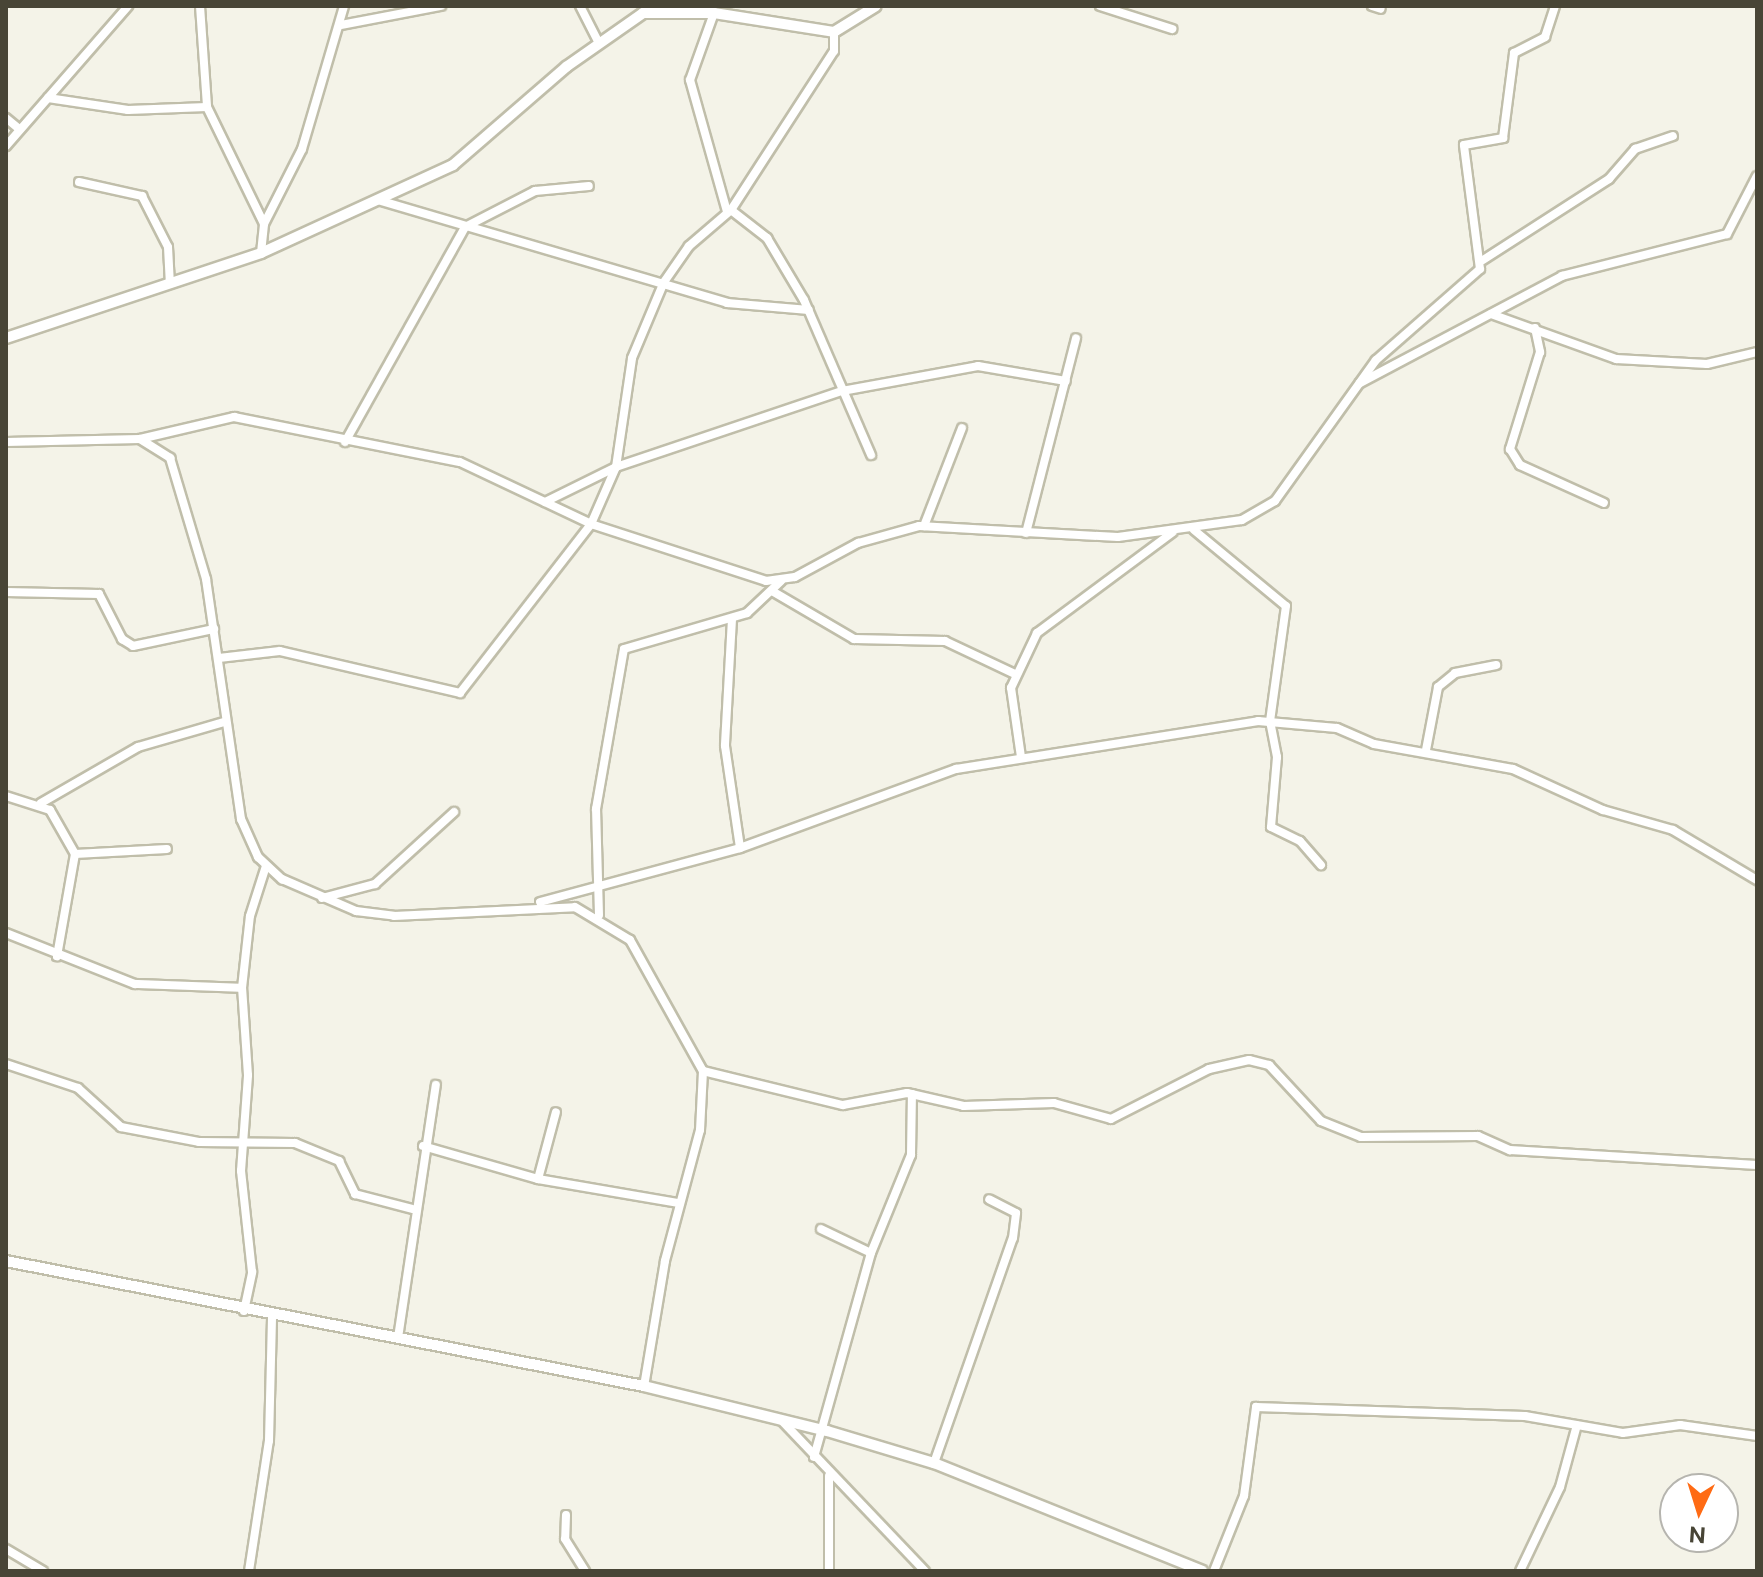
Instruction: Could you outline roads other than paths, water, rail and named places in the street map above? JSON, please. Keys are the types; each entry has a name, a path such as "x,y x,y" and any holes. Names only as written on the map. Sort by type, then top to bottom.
{"street":[{"path":"6,146 128,6"},
{"path":"200,6 207,107 264,224"},
{"path":"261,253 264,224 302,149 341,25 344,6"},
{"path":"341,25 441,6"},
{"path":"580,6 598,41"},
{"path":"6,338 261,253 467,157 598,41 643,13 674,9 834,32 876,6"},
{"path":"1100,6 1172,29"},
{"path":"1483,260 1464,145 1503,138 1514,53 1545,37 1555,6"},
{"path":"714,13 690,80 729,211 767,238 809,310 871,455"},
{"path":"219,658 280,651 460,693 539,601 591,524 616,467 632,358 664,282 729,211 834,51 834,32"},
{"path":"48,98 128,110 207,107"},
{"path":"6,118 19,129"},
{"path":"599,915 596,809 624,649 732,619 772,591 781,580 858,543 924,526 1026,533 1174,532 1242,520 1275,501 1356,386 1483,260 1609,179 1635,149 1673,136"},
{"path":"1356,386 1562,276 1727,234 1757,176"},
{"path":"79,182 142,196 168,247 170,284"},
{"path":"345,442 465,227 535,191 589,186"},
{"path":"378,200 741,307 809,310"},
{"path":"1491,314 1599,354 1649,363 1707,364 1757,352"},
{"path":"1535,328 1538,363 1510,449 1520,465 1604,503"},
{"path":"1026,533 1076,338"},
{"path":"545,502 616,467 842,391 978,366 1066,381"},
{"path":"6,442 140,439 234,417 345,442 460,462 591,524 781,580"},
{"path":"924,526 962,428"},
{"path":"140,439 164,450 189,504 219,658 224,722 241,819 266,866 339,905 420,916 527,906 740,848 956,769 1021,757 1129,744 1198,726 1270,721 1325,725 1374,744 1426,750 1513,769 1603,810 1673,830 1757,880"},
{"path":"1194,530 1286,606 1270,721 1277,757 1271,827 1300,841 1321,865"},
{"path":"1021,757 1015,674 1053,614 1174,532"},
{"path":"772,591 854,639 945,641 1015,674"},
{"path":"6,592 99,594 122,639 133,646 214,629"},
{"path":"732,619 725,746 740,848"},
{"path":"1426,750 1438,687 1455,673 1496,665"},
{"path":"6,796 41,803 138,747 224,722"},
{"path":"41,803 75,854 57,956"},
{"path":"322,898 344,895 375,884 454,812"},
{"path":"75,854 167,849"},
{"path":"244,1311 252,1272 243,1145 242,988 250,916 266,866"},
{"path":"339,905 344,895"},
{"path":"527,906 599,915 630,940 703,1071 700,1130 679,1203 644,1386"},
{"path":"6,933 57,956 135,984 242,988"},
{"path":"703,1071 843,1105 912,1094 964,1106 1054,1103 1111,1119 1209,1069 1249,1060 1269,1065 1321,1121 1361,1137 1478,1136 1510,1150 1757,1165"},
{"path":"6,1064 78,1088 121,1127 243,1145 295,1143 334,1157 355,1194 412,1209"},
{"path":"398,1338 412,1209 436,1085"},
{"path":"814,1457 827,1431 871,1253 911,1155 912,1094"},
{"path":"538,1179 556,1112"},
{"path":"423,1146 538,1179 679,1203"},
{"path":"934,1463 1013,1238 1016,1213 989,1199"},
{"path":"821,1229 871,1253"},
{"path":"6,1261 244,1311 644,1386 827,1431 934,1463 1202,1571"},
{"path":"249,1571 269,1441 272,1315"},
{"path":"1214,1571 1244,1496 1256,1407 1577,1425 1623,1433 1680,1425 1757,1436"},
{"path":"782,1421 829,1475 925,1571"},
{"path":"1520,1571 1560,1487 1577,1425"},
{"path":"829,1475 829,1571"},
{"path":"566,1515 565,1539 585,1571"},
{"path":"6,1549 43,1571"}]}
